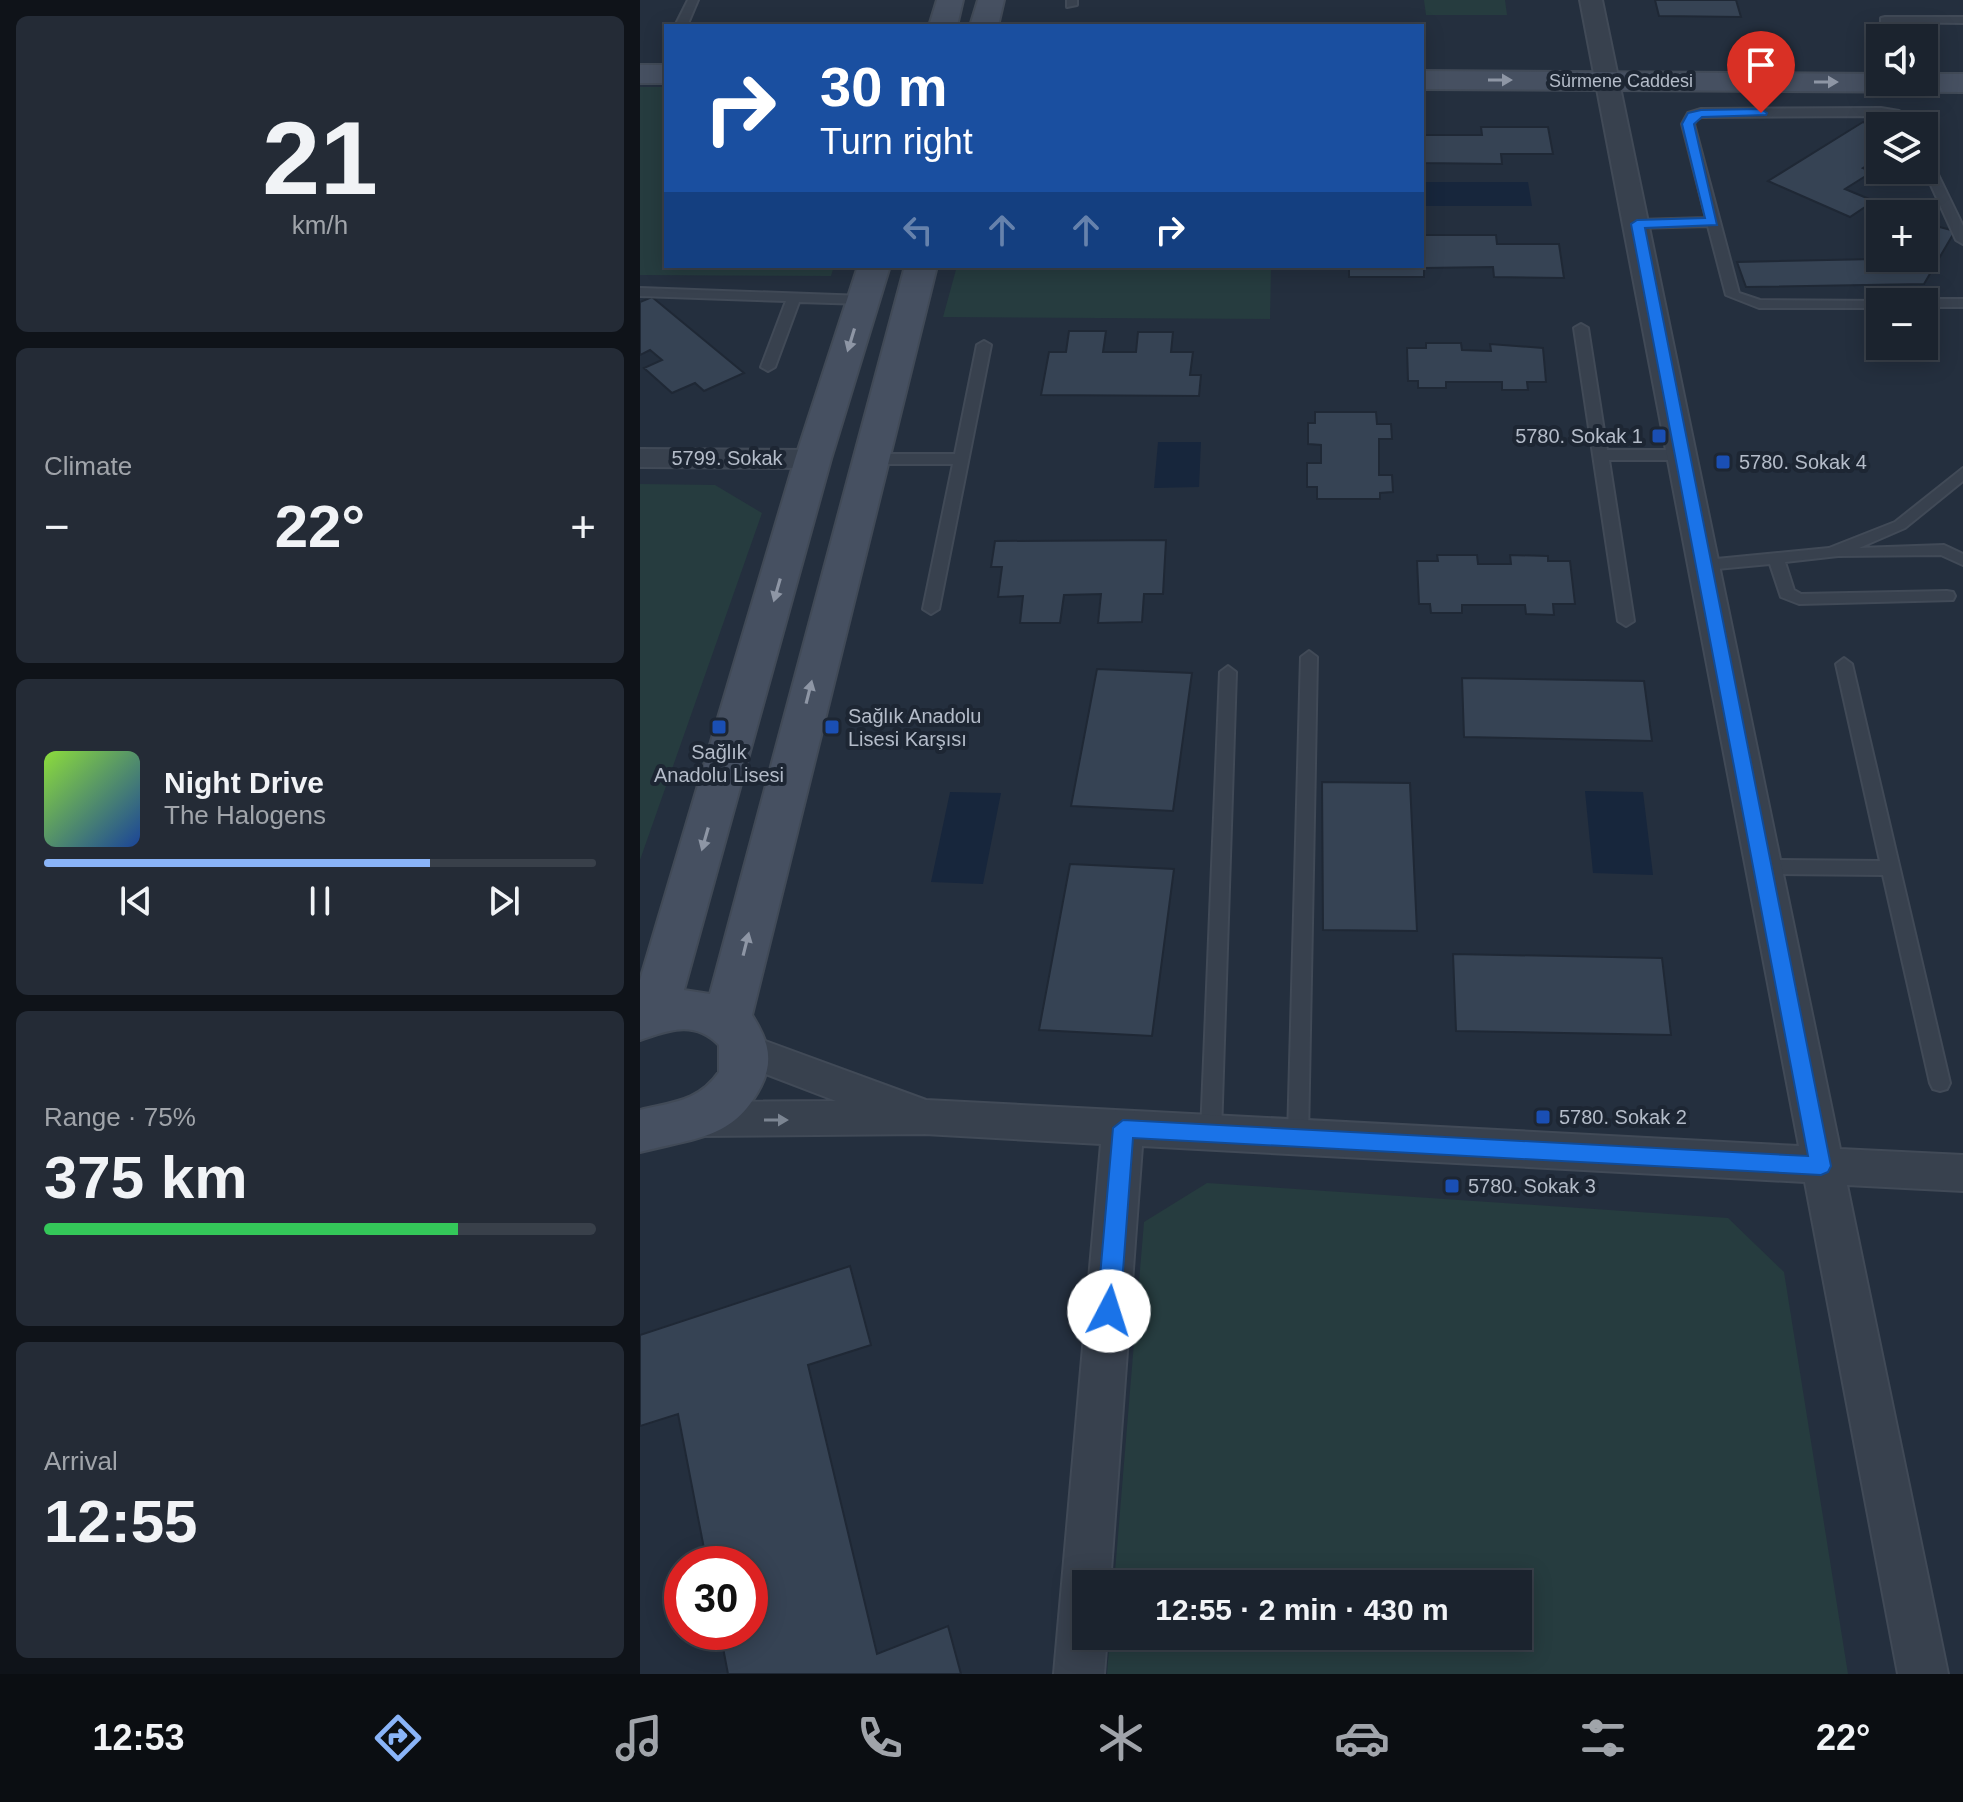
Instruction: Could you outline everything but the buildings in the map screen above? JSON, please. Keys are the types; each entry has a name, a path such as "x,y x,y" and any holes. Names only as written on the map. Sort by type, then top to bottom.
{"street":[{"path":"944,24 950,0"},
{"path":"985,24 991,0"},
{"path":"1591,0 1706,565 1821,1166 1923,1674"},
{"path":"640,48 664,48"},
{"name":"Sürmene Caddesi","path":"1572,53 1605,67 1633,54"},
{"name":"Sürmene Caddesi","path":"1424,80 1605,67 1963,83"},
{"path":"640,74 664,74"},
{"path":"643,1129 673,1127 698,1119 720,1105 736,1088 745,1068 736,1035 869,459 920,268"},
{"path":"646,1019 813,459 869,283"},
{"name":"5799. Sokak","path":"640,458 813,459"},
{"path":"646,1019 685,1009 707,1012 736,1035 925,1117"},
{"path":"698,1119 925,1117 1963,1173"},
{"path":"1087,1570 1123,1128"},
{"path":"1079,1674 1081,1650"}],"lane":[{"path":"682,24 693,0"},
{"path":"1885,20 1963,20"},
{"path":"1866,112 1692,116 1688,124 1733,295 1744,302 1866,304"},
{"path":"1936,184 1963,240"},
{"path":"1637,224 1713,222"},
{"path":"640,292 794,298 869,283"},
{"path":"768,367 794,298"},
{"path":"1938,303 1963,303"},
{"path":"1581,328 1626,621"},
{"path":"931,609 984,345"},
{"path":"1602,455 1684,455"},
{"path":"869,459 961,459"},
{"path":"1831,553 1900,525 1963,473"},
{"path":"1706,565 1831,553 1944,550 1963,560"},
{"path":"1776,558 1787,593 1799,599 1947,596"},
{"path":"1298,1137 1309,657"},
{"path":"1844,664 1940,1083"},
{"path":"1211,1133 1228,672"},
{"path":"1764,867 1891,868"}],"green space":[{"path":"1424,0 1505,0 1507,15 1426,15"},
{"path":"640,87 664,87 664,268 833,268 831,276 640,275"},
{"path":"956,268 1271,268 1270,319 943,317"},
{"path":"640,484 715,485 762,513 640,860"},
{"path":"1207,1183 1728,1218 1784,1272 1848,1674 1107,1674 1109,1650 1532,1650 1532,1570 1115,1570 1144,1222"}],"water":[{"path":"1424,182 1528,182 1532,206 1424,206"},
{"path":"1158,442 1201,442 1199,487 1154,488"},
{"path":"1585,791 1643,792 1653,875 1593,873"},
{"path":"950,792 1001,793 983,884 931,882"}],"place":[{"name":"5780. Sokak 1","path":"1659,436"},
{"name":"5780. Sokak 4","path":"1723,462"},
{"name":"Sağlık Anadolu Lisesi","path":"719,727"},
{"name":"Sağlık Anadolu Lisesi Karşısı","path":"832,727"},
{"name":"5780. Sokak 2","path":"1543,1117"},
{"name":"5780. Sokak 3","path":"1452,1186"}],"route":[{"path":"1109,1311 1123,1128 1821,1166 1637,224 1713,222 1688,124 1692,116 1701,113 1761,113"}]}
